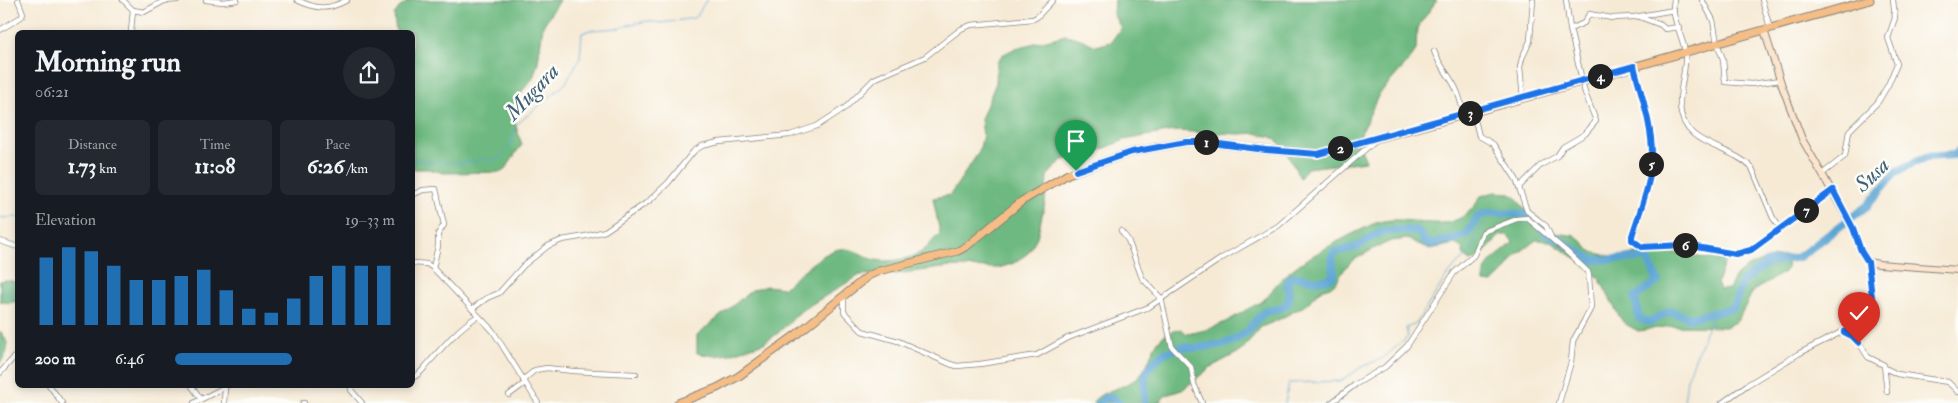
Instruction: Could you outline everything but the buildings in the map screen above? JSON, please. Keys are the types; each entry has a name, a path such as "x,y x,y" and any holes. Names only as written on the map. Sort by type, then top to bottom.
{"main road":[{"path":"678,403 717,388 739,376 796,334 868,276 879,270 958,251 967,246 1022,201 1068,174 1132,152 1186,142 1204,142 1318,154 1870,0"},
{"path":"1767,29 1780,80 1805,145 1833,190 1868,262 1958,270"}],"street":[{"path":"0,30 21,17 23,13 18,0"},
{"path":"123,0 133,10 144,12 164,1 177,0"},
{"path":"206,0 223,2 237,0"},
{"path":"297,0 318,8 324,8 347,0"},
{"path":"472,310 487,298 499,293 524,265 548,246 562,240 605,231 649,200 668,183 694,151 702,146 719,142 790,135 817,126 846,107 874,79 925,57 961,29 971,25 1033,19 1053,0"},
{"path":"1522,98 1520,67 1530,41 1533,0"},
{"path":"1520,187 1542,165 1557,156 1563,147 1585,134 1596,121 1582,81 1570,29 1566,0"},
{"path":"1674,0 1674,10 1685,52 1680,100 1681,113 1685,124 1692,135 1733,155 1752,168 1773,218 1782,229"},
{"path":"1702,0 1713,20 1717,43 1723,60 1725,82 1752,84 1780,80"},
{"path":"1762,0 1767,29"},
{"path":"1822,174 1845,156 1848,131 1878,102 1897,64 1888,38 1895,18 1893,0"},
{"path":"131,30 133,10"},
{"path":"1570,29 1584,23 1589,14 1612,18 1640,16 1674,10"},
{"path":"1640,16 1661,25 1665,29 1679,27"},
{"path":"1434,51 1437,61 1457,90 1464,114"},
{"path":"1634,66 1649,131 1652,154 1644,202 1632,236 1632,240 1642,247 1685,245 1736,254 1751,250 1833,190"},
{"path":"1473,112 1479,136 1493,144 1516,179 1527,211 1546,226 1551,238"},
{"path":"844,296 844,312 862,331 886,336 938,360 957,366 1037,355 1068,338 1149,306 1222,258 1278,226 1378,138"},
{"path":"415,194 423,190 436,189 444,226 438,234 438,246 433,268"},
{"path":"1331,403 1356,384 1384,367 1407,346 1454,273 1474,255 1483,232 1517,219 1527,218 1588,272 1591,302 1589,312 1573,341 1571,362 1559,403"},
{"path":"1122,231 1128,240 1142,278 1162,298 1172,347 1190,367 1194,384 1202,403"},
{"path":"0,241 15,246"},
{"path":"415,262 427,264 433,268 493,331 538,403"},
{"path":"1722,403 1798,354 1874,315 1868,262"},
{"path":"415,376 421,373 430,360 455,334 478,316"},
{"path":"1844,332 1856,338 1868,357 1881,362 1885,368 1887,392"},
{"path":"0,373 15,357"},
{"path":"509,395 535,370 547,368 636,374"},
{"path":"1885,368 1897,374 1948,382 1958,392"},
{"path":"51,388 62,403"},
{"path":"194,388 201,399"},
{"path":"194,403 223,388"},
{"path":"224,403 227,388"},
{"path":"351,388 362,403"}],"green space":[{"path":"410,0 559,0 543,26 538,62 533,78 522,91 512,114 522,145 502,172 444,173 428,169 415,169 415,30 396,30 394,15 399,8"},
{"path":"1114,0 1437,0 1417,28 1416,50 1408,62 1379,94 1361,133 1360,147 1366,161 1307,168 1300,178 1284,147 1272,137 1256,133 1173,131 1124,140 1094,153 1062,160 1047,176 1045,203 1037,237 1028,253 1014,263 999,268 950,267 895,274 860,275 802,310 778,333 764,343 730,354 714,356 697,353 697,335 752,290 767,286 784,288 810,265 826,254 840,249 848,249 874,260 887,261 907,258 924,250 940,233 933,198 950,195 979,152 983,135 981,119 996,83 997,63 1002,55 1016,48 1066,35 1096,46 1111,42 1121,28 1113,14"},
{"path":"1495,192 1508,193 1516,197 1522,206 1555,233 1576,236 1589,250 1595,253 1616,257 1655,250 1725,261 1717,283 1720,290 1729,289 1737,275 1761,261 1788,256 1787,268 1784,272 1753,291 1738,320 1726,327 1672,326 1638,331 1624,323 1599,278 1581,262 1550,241 1536,240 1515,256 1505,271 1493,283 1484,282 1484,275 1493,259 1513,242 1508,235 1500,235 1483,254 1471,261 1464,256 1462,248 1455,244 1430,249 1407,239 1391,241 1352,261 1336,282 1330,287 1320,290 1306,305 1261,327 1241,351 1211,367 1182,390 1166,395 1159,403 1092,403 1102,394 1127,384 1139,376 1145,369 1157,342 1162,337 1181,329 1187,334 1204,330 1232,319 1266,298 1275,286 1298,265 1344,238 1371,225 1386,221 1401,220 1444,223 1457,220 1470,211 1481,196"},
{"path":"0,281 15,282 15,302 9,303 0,301"},
{"path":"0,331 6,339 8,347 6,355 0,363"}],"waterway":[{"name":"Mugara","path":"415,159 434,163 438,160 447,163 464,163 466,161 471,163 484,158 489,161 502,157 512,142 517,124 565,84 580,58 582,33 590,30 620,28 648,21 661,23 694,18 707,0"},
{"name":"Susa","path":"1145,403 1145,377 1151,365 1164,353 1183,347 1196,348 1225,344 1236,339 1248,331 1267,310 1279,309 1288,303 1289,293 1287,284 1291,277 1318,280 1329,278 1334,275 1332,256 1335,252 1357,247 1380,232 1418,231 1424,241 1432,244 1467,234 1478,217 1485,213 1527,214 1538,222 1547,234 1552,235 1592,260 1647,258 1658,281 1635,297 1639,319 1650,322 1670,311 1690,318 1733,308 1743,281 1767,263 1799,257 1867,206 1896,172 1926,157 1954,155 1958,152"},
{"path":"1285,403 1289,383 1341,381 1360,368 1383,358 1408,337 1406,328 1416,324 1444,280 1458,263 1471,252 1477,233 1492,213"},
{"path":"0,218 15,217"},
{"path":"0,292 15,295"},
{"path":"1684,403 1687,379 1713,313"},
{"path":"1099,403 1105,398 1113,398 1119,403"}],"route":[{"path":"1076,171 1132,152 1186,142 1204,142 1318,154 1634,66 1652,144 1652,154 1644,202 1631,239 1642,247 1685,245 1736,254 1751,250 1774,235 1833,190 1868,262 1874,315 1844,332 1856,338 1859,343"}]}
